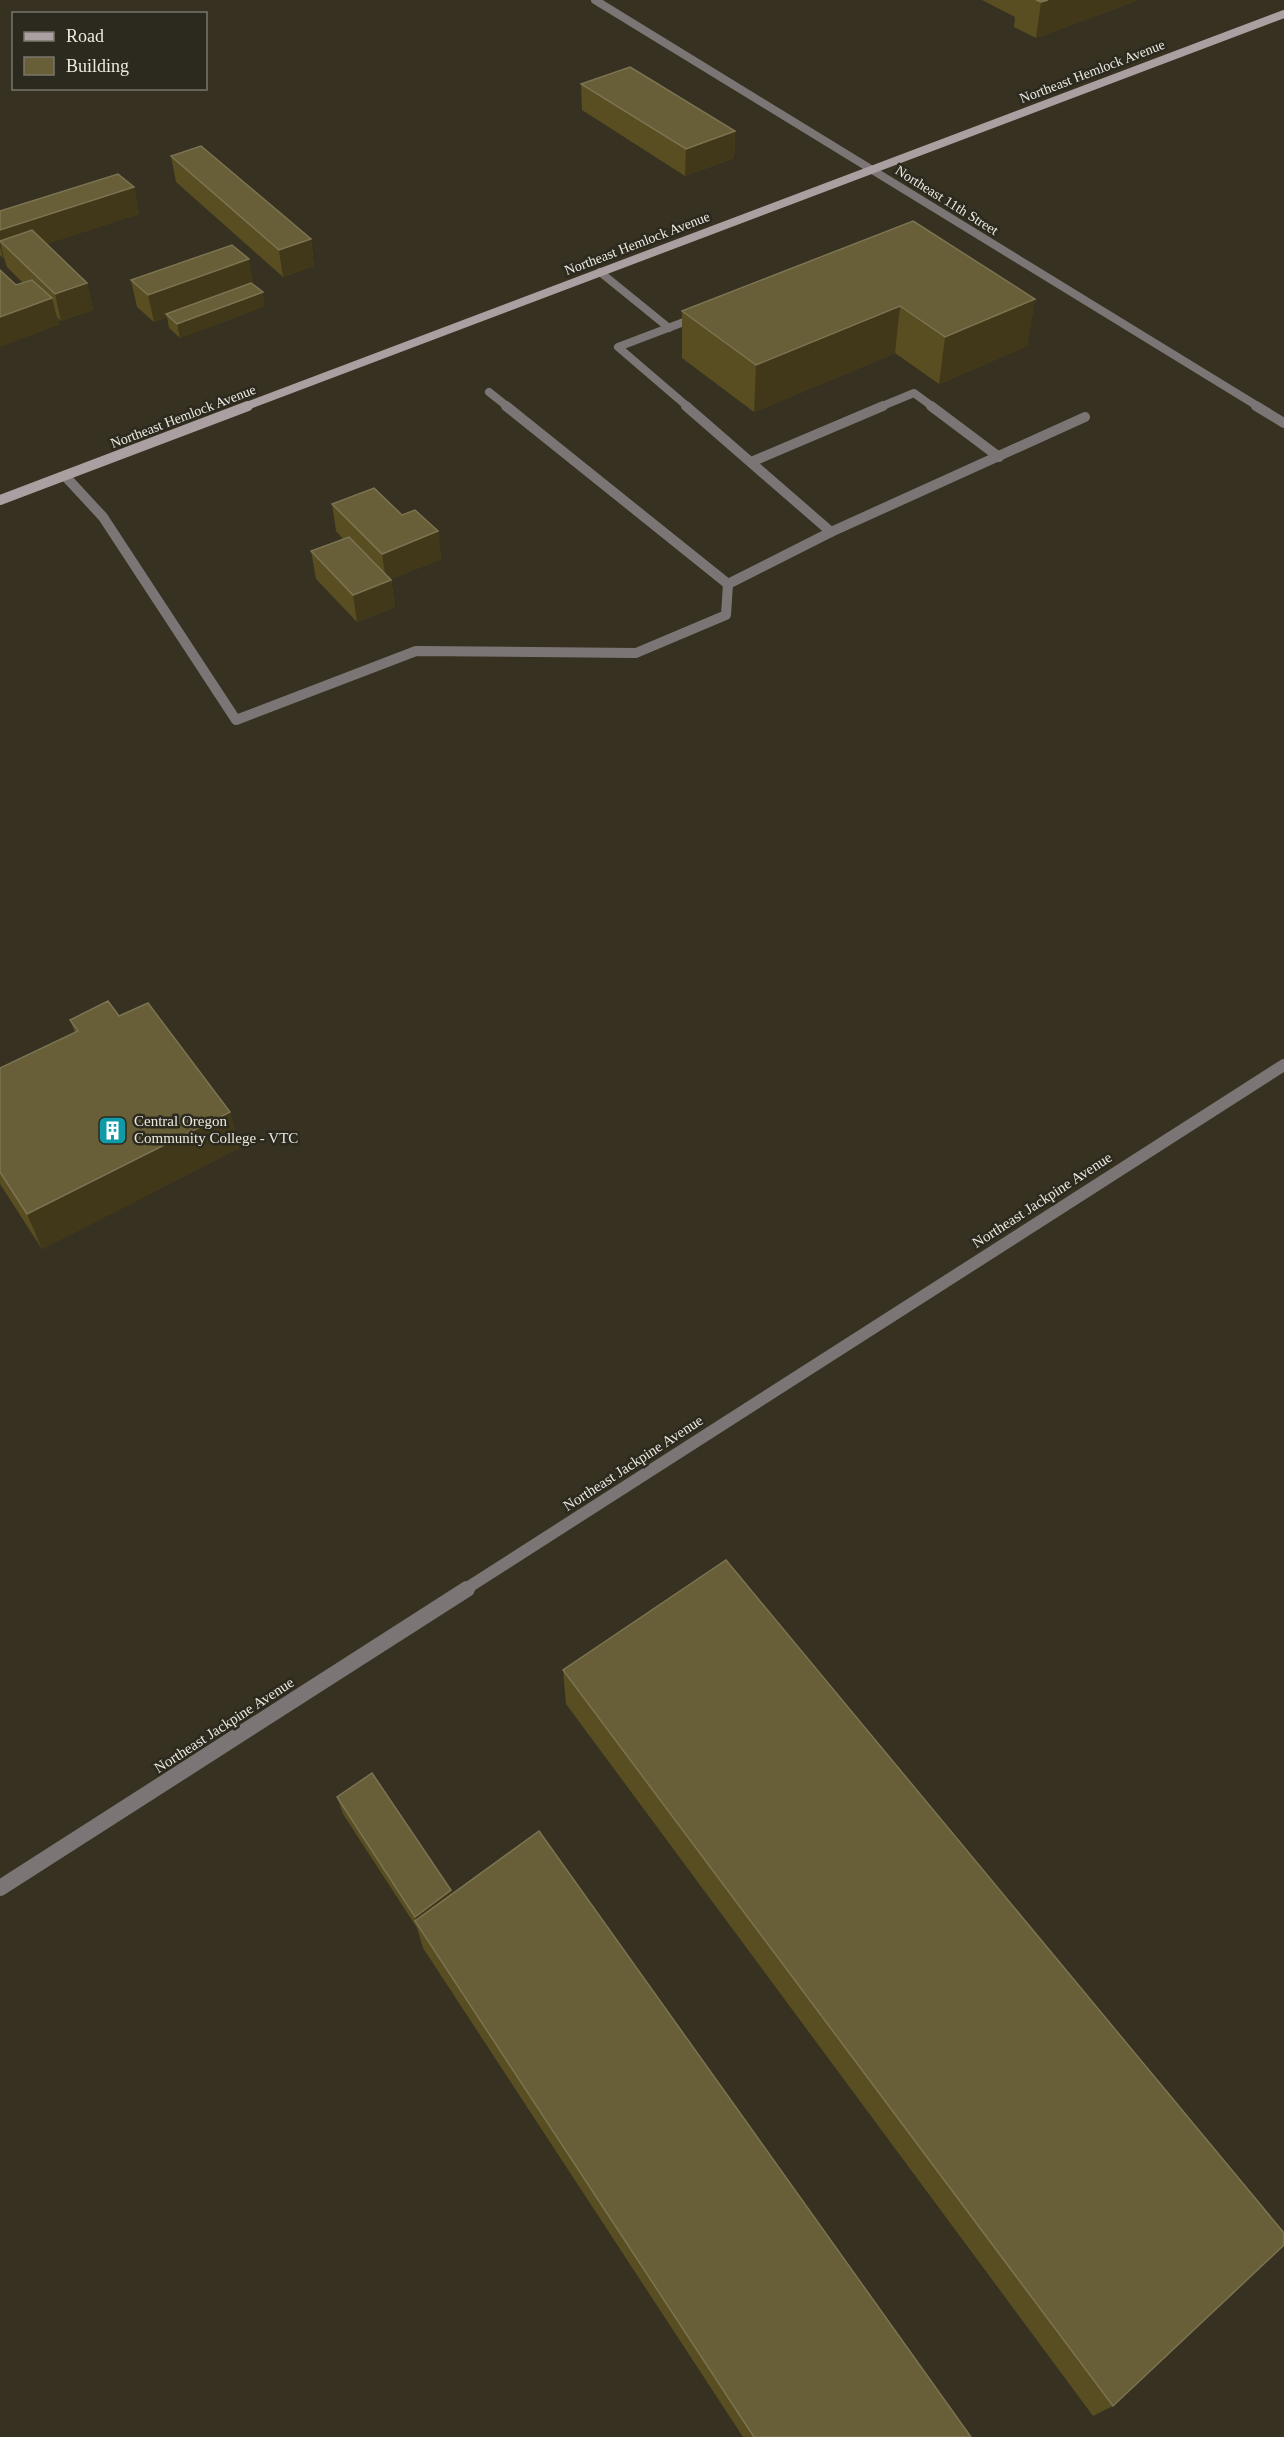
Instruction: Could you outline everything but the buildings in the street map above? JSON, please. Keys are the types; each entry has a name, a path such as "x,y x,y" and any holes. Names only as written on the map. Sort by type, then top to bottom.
{"street":[{"name":"Northeast 11th Street","path":"595,0 1284,423"},
{"name":"Northeast Hemlock Avenue","path":"0,500 1284,14"},
{"path":"600,272 669,328"},
{"path":"702,315 618,347 831,532"},
{"path":"489,392 728,584"},
{"path":"752,462 914,393 999,457"},
{"path":"728,584 831,532 1085,417"},
{"path":"65,476 103,517 236,720 416,651 636,652 726,615 728,584"},
{"name":"Northeast Jackpine Avenue","path":"0,1888 1284,1065"}],"shaded area":[{"path":"0,0 1284,0 1284,2437 0,2437"}],"place":[{"name":"Central Oregon Community College - VTC","path":"113,1130"}]}
